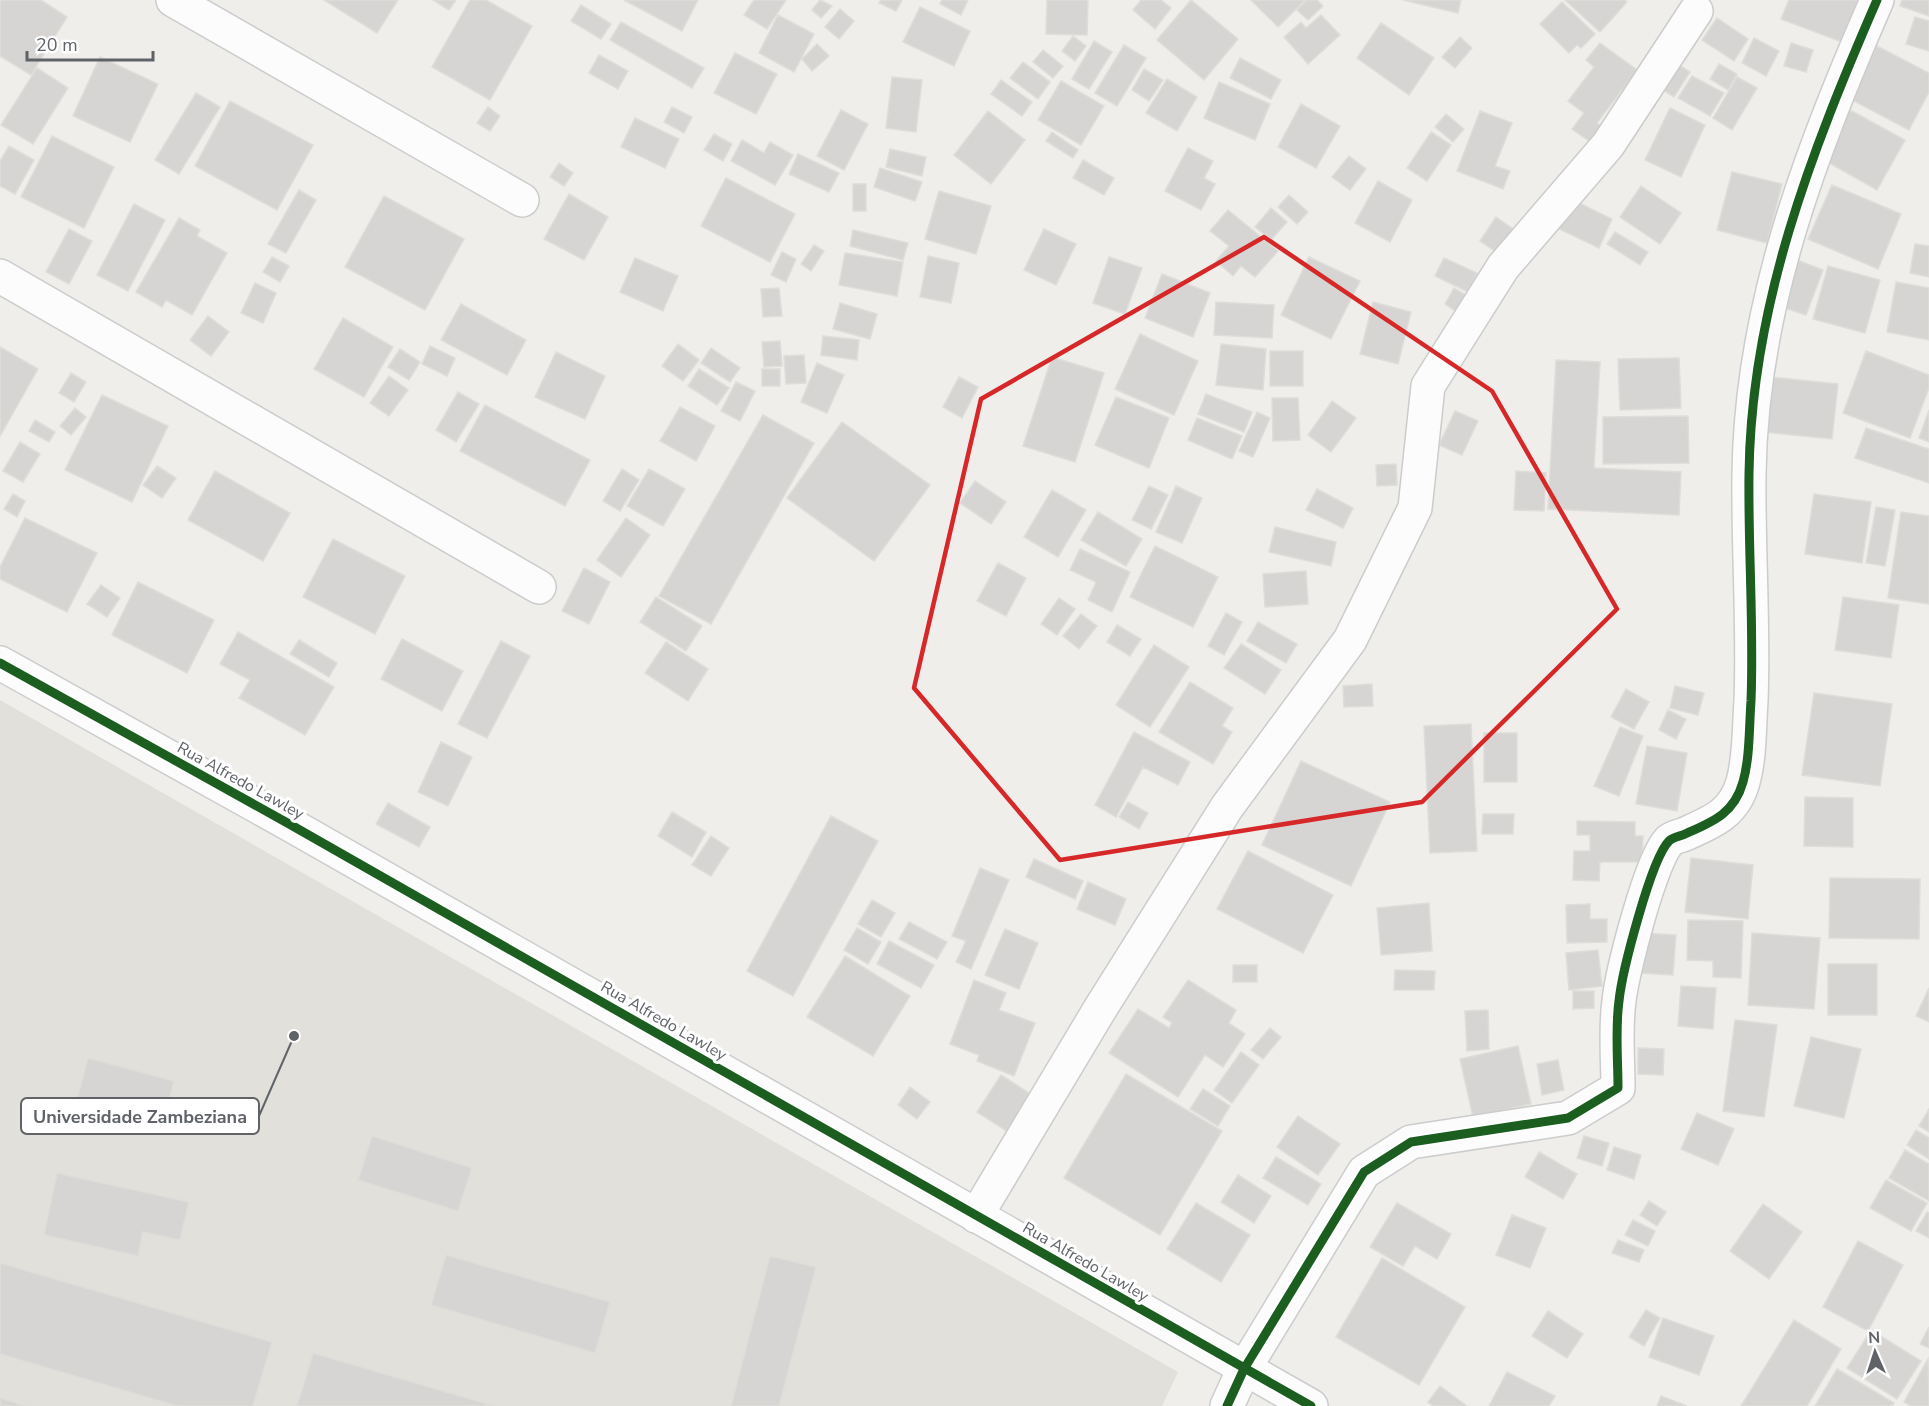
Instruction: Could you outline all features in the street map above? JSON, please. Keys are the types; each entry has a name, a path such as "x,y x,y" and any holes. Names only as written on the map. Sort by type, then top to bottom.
{"street":[{"path":"173,0 522,200"},
{"path":"1227,1406 1244,1369 1364,1172 1412,1142 1568,1118 1618,1088 1619,1000 1650,873 1670,840 1721,819 1743,785 1749,747 1753,646 1749,474 1753,398 1761,337 1775,275 1800,195 1825,124 1877,0"},
{"path":"976,1216 1100,1009 1227,807 1350,640 1415,508 1428,386 1503,267 1608,146 1696,11"},
{"path":"0,276 539,587"},
{"name":"Rua Alfredo Lawley","path":"0,663 291,825 1311,1406"}],"highlighted area":[{"path":"1264,237 1492,391 1617,609 1422,802 1060,860 914,688 981,399"}],"shaded area":[{"path":"0,700 1178,1372 1162,1406 0,1406"}],"building":[{"path":"0,0 41,0 67,17 31,75 0,56"},
{"path":"324,0 398,0 377,33"},
{"path":"433,0 456,0 449,10"},
{"path":"470,0 486,0 532,26 490,100 432,67"},
{"path":"624,0 698,0 682,31"},
{"path":"754,0 786,0 767,29 744,15"},
{"path":"820,0 832,6 821,18 812,10"},
{"path":"881,0 902,0 896,11 879,3"},
{"path":"942,0 968,0 961,15 940,4"},
{"path":"1047,0 1088,0 1087,35 1046,34"},
{"path":"1141,0 1161,0 1171,8 1155,29 1133,10"},
{"path":"1191,0 1238,39 1204,80 1157,40"},
{"path":"1251,0 1305,0 1278,27"},
{"path":"1307,0 1317,0 1323,6 1308,20 1297,10"},
{"path":"1403,0 1461,0 1458,13"},
{"path":"1565,0 1625,0 1627,2 1600,32"},
{"path":"1789,0 1858,0 1842,42 1781,19"},
{"path":"1902,0 1929,0 1929,16 1900,6"},
{"path":"1562,2 1595,34 1581,48 1577,45 1569,53 1540,24"},
{"path":"581,5 611,24 601,39 571,21"},
{"path":"920,7 970,31 954,66 903,42"},
{"path":"840,9 854,21 839,39 825,27"},
{"path":"778,15 814,34 794,72 759,53"},
{"path":"1321,15 1340,35 1308,64 1284,37 1301,22 1306,28"},
{"path":"1915,17 1929,21 1929,51 1906,44"},
{"path":"1717,18 1748,39 1734,61 1702,40"},
{"path":"621,22 704,68 692,88 610,40"},
{"path":"1381,23 1434,58 1409,95 1357,58"},
{"path":"1073,36 1086,46 1075,61 1062,51"},
{"path":"1460,37 1472,48 1455,68 1442,57"},
{"path":"1754,38 1779,51 1766,76 1742,63"},
{"path":"1094,41 1112,52 1089,89 1072,79"},
{"path":"1600,43 1637,70 1597,123 1604,128 1592,143 1572,129 1584,113 1568,101 1594,67 1586,60"},
{"path":"1791,43 1813,50 1806,72 1784,66"},
{"path":"817,44 829,56 812,71 802,59"},
{"path":"1124,45 1146,58 1117,106 1095,93"},
{"path":"1877,46 1929,73 1929,92 1909,130 1850,99"},
{"path":"1043,50 1063,66 1053,78 1033,62"},
{"path":"735,53 777,74 756,114 714,93"},
{"path":"599,55 628,71 618,89 589,73"},
{"path":"100,57 158,84 130,142 73,116"},
{"path":"1240,58 1281,80 1271,99 1230,78"},
{"path":"1023,62 1050,82 1038,99 1010,78"},
{"path":"1676,63 1690,72 1674,97 1660,88"},
{"path":"1719,64 1737,74 1728,90 1710,79"},
{"path":"37,68 68,88 33,144 1,125"},
{"path":"1144,69 1163,80 1149,101 1132,90"},
{"path":"1692,76 1724,93 1710,116 1678,98"},
{"path":"892,77 922,80 916,132 886,128"},
{"path":"1737,77 1757,88 1732,130 1713,118"},
{"path":"1167,79 1197,97 1177,131 1146,113"},
{"path":"1001,80 1032,102 1022,116 991,94"},
{"path":"1061,81 1104,106 1081,145 1038,120"},
{"path":"1219,82 1270,104 1255,140 1204,118"},
{"path":"196,93 220,107 179,174 155,160"},
{"path":"230,101 313,145 277,210 195,166"},
{"path":"1301,104 1340,126 1316,168 1278,147"},
{"path":"488,107 500,116 490,131 477,123"},
{"path":"672,107 692,117 684,133 664,122"},
{"path":"1670,108 1705,125 1681,177 1645,160"},
{"path":"841,110 868,124 844,170 817,156"},
{"path":"1850,110 1905,140 1877,190 1822,159"},
{"path":"988,111 1025,140 991,184 954,155"},
{"path":"1480,111 1512,123 1495,166 1510,171 1503,189 1457,171"},
{"path":"1446,114 1464,129 1453,142 1435,127"},
{"path":"635,118 679,139 665,168 621,147"},
{"path":"1052,132 1078,150 1073,158 1046,141"},
{"path":"1431,132 1451,145 1427,181 1407,168"},
{"path":"714,134 732,144 723,161 704,150"},
{"path":"52,136 114,167 84,228 21,197"},
{"path":"742,140 764,153 770,142 793,155 775,185 731,161"},
{"path":"9,146 34,160 15,194 0,186 0,161"},
{"path":"1188,148 1213,161 1204,178 1215,184 1201,210 1165,191"},
{"path":"890,149 926,157 922,176 886,167"},
{"path":"798,154 839,173 829,192 789,174"},
{"path":"1349,156 1366,169 1350,190 1332,177"},
{"path":"1083,160 1114,178 1104,195 1073,178"},
{"path":"559,163 573,173 564,186 550,177"},
{"path":"880,168 922,182 915,201 874,187"},
{"path":"1732,172 1782,184 1767,243 1717,230"},
{"path":"726,178 795,214 770,262 701,226"},
{"path":"1378,181 1412,200 1390,242 1355,223"},
{"path":"853,184 866,184 866,211 853,211"},
{"path":"1832,185 1901,214 1878,269 1808,239"},
{"path":"1641,186 1681,213 1660,244 1620,217"},
{"path":"299,190 316,200 286,253 268,244"},
{"path":"939,191 991,206 976,254 925,239"},
{"path":"569,194 608,217 584,260 544,239"},
{"path":"1289,195 1308,212 1297,224 1278,207"},
{"path":"384,196 464,239 425,310 345,267"},
{"path":"1571,199 1612,219 1599,248 1557,228"},
{"path":"134,204 165,220 128,291 97,275"},
{"path":"1271,208 1287,222 1271,240 1255,227"},
{"path":"1228,210 1278,251 1255,277 1241,266 1233,276 1216,261 1229,246 1210,231"},
{"path":"1496,217 1516,231 1499,254 1480,241"},
{"path":"179,218 200,230 197,236 227,253 192,315 166,300 162,307 136,292"},
{"path":"69,229 92,241 69,284 46,272"},
{"path":"1044,229 1076,244 1056,285 1024,270"},
{"path":"853,230 908,243 903,260 850,246"},
{"path":"1615,232 1648,252 1640,265 1607,244"},
{"path":"1915,244 1929,246 1929,277 1910,273"},
{"path":"814,245 824,251 811,271 801,264"},
{"path":"782,252 796,259 786,282 771,275"},
{"path":"845,253 903,262 897,296 839,285"},
{"path":"928,256 959,263 951,303 920,297"},
{"path":"272,257 289,266 280,282 263,272"},
{"path":"1109,257 1142,268 1125,314 1093,303"},
{"path":"1309,257 1360,281 1331,339 1281,315"},
{"path":"635,258 678,276 663,311 620,292"},
{"path":"1444,258 1477,273 1468,292 1435,276"},
{"path":"1797,260 1823,270 1806,315 1779,306"},
{"path":"1828,266 1880,280 1865,333 1813,319"},
{"path":"1162,274 1210,293 1193,337 1145,318"},
{"path":"1896,282 1929,288 1929,340 1887,332"},
{"path":"255,283 276,293 263,323 241,313"},
{"path":"779,288 782,316 763,317 761,289"},
{"path":"1454,288 1474,300 1464,317 1445,304"},
{"path":"1216,302 1274,305 1272,338 1214,335"},
{"path":"1373,302 1411,312 1398,364 1360,354"},
{"path":"840,303 877,314 870,339 833,329"},
{"path":"461,304 526,340 507,375 441,340"},
{"path":"208,316 229,332 211,356 190,340"},
{"path":"343,318 393,347 364,397 314,369"},
{"path":"1140,334 1198,361 1174,415 1115,389"},
{"path":"823,336 859,340 857,360 821,355"},
{"path":"780,341 782,366 764,367 762,342"},
{"path":"678,344 699,360 683,381 662,366"},
{"path":"1221,344 1266,349 1263,390 1216,385"},
{"path":"430,346 455,358 447,376 422,364"},
{"path":"0,347 38,369 0,436"},
{"path":"711,348 740,368 730,382 701,363"},
{"path":"400,349 420,362 409,380 388,367"},
{"path":"1270,351 1303,351 1303,386 1270,386"},
{"path":"1866,351 1929,375 1929,388 1910,438 1843,413"},
{"path":"556,352 605,376 585,419 535,397"},
{"path":"804,355 806,383 786,384 784,356"},
{"path":"1052,357 1104,373 1075,462 1023,446"},
{"path":"1679,358 1681,408 1620,410 1618,359"},
{"path":"1556,360 1600,362 1594,468 1681,472 1679,515 1548,509"},
{"path":"817,363 844,375 827,413 801,402"},
{"path":"699,369 729,388 717,405 688,386"},
{"path":"762,369 780,369 780,386 762,386"},
{"path":"71,373 86,382 74,402 59,393"},
{"path":"389,376 408,390 389,416 370,403"},
{"path":"959,377 978,387 962,418 943,407"},
{"path":"1770,377 1838,384 1832,439 1764,432"},
{"path":"736,382 755,391 740,421 721,411"},
{"path":"458,392 479,404 456,442 436,430"},
{"path":"1206,394 1252,412 1244,432 1198,414"},
{"path":"102,395 168,426 132,502 65,470"},
{"path":"1116,397 1169,418 1149,468 1095,445"},
{"path":"1272,398 1298,398 1300,440 1273,441"},
{"path":"1332,401 1356,418 1331,452 1308,435"},
{"path":"485,405 590,460 565,506 460,451"},
{"path":"680,407 715,426 696,461 660,441"},
{"path":"75,408 86,417 71,435 60,426"},
{"path":"1929,410 1929,442 1919,438"},
{"path":"1455,411 1478,421 1462,455 1439,445"},
{"path":"1257,412 1270,418 1253,457 1239,451"},
{"path":"763,415 814,443 711,624 659,596"},
{"path":"1688,416 1689,463 1603,464 1603,417"},
{"path":"1197,418 1242,436 1232,459 1188,440"},
{"path":"35,420 55,432 49,442 29,431"},
{"path":"842,422 930,485 874,561 787,498"},
{"path":"1866,428 1929,449 1929,483 1855,458"},
{"path":"20,442 40,454 23,482 3,471"},
{"path":"1396,464 1397,485 1377,486 1376,465"},
{"path":"157,466 176,478 162,498 143,485"},
{"path":"622,469 639,480 620,511 603,501"},
{"path":"649,469 685,489 663,526 627,506"},
{"path":"215,471 290,513 263,561 188,520"},
{"path":"1516,471 1546,473 1544,511 1514,510"},
{"path":"975,481 1006,502 991,524 960,503"},
{"path":"1149,486 1168,495 1151,529 1132,520"},
{"path":"1176,486 1202,498 1182,543 1156,532"},
{"path":"1317,489 1353,508 1343,528 1306,510"},
{"path":"1052,490 1086,510 1058,557 1024,537"},
{"path":"13,494 25,501 17,517 4,509"},
{"path":"1814,494 1871,502 1862,563 1805,554"},
{"path":"1876,507 1895,510 1885,566 1866,563"},
{"path":"1098,512 1142,539 1126,566 1081,540"},
{"path":"1901,512 1929,516 1929,604 1888,598"},
{"path":"25,518 97,553 67,612 0,579 0,567"},
{"path":"626,518 650,535 621,577 597,560"},
{"path":"1275,527 1336,542 1331,566 1269,552"},
{"path":"333,539 405,576 375,634 303,597"},
{"path":"1155,546 1218,577 1193,627 1130,597"},
{"path":"1080,549 1130,572 1112,612 1088,600 1096,582 1070,570"},
{"path":"998,563 1026,578 1006,616 977,601"},
{"path":"584,568 610,582 589,624 562,611"},
{"path":"1306,571 1308,604 1265,607 1263,574"},
{"path":"138,582 214,620 187,673 112,635"},
{"path":"101,585 120,598 107,617 87,604"},
{"path":"656,597 702,626 686,651 640,622"},
{"path":"1843,597 1899,605 1891,658 1835,650"},
{"path":"1059,598 1075,609 1057,635 1041,624"},
{"path":"1226,613 1242,622 1224,655 1208,646"},
{"path":"1081,614 1097,626 1079,649 1063,636"},
{"path":"1258,622 1297,644 1286,663 1247,641"},
{"path":"1117,625 1141,639 1130,656 1107,642"},
{"path":"238,632 334,687 305,735 239,698 250,680 220,664"},
{"path":"402,639 463,671 442,711 381,679"},
{"path":"299,640 337,663 329,677 290,654"},
{"path":"501,641 530,656 487,738 458,724"},
{"path":"666,642 708,669 688,701 645,673"},
{"path":"1241,644 1281,670 1265,694 1224,668"},
{"path":"1154,645 1189,667 1150,727 1116,705"},
{"path":"1190,682 1233,708 1222,726 1232,732 1213,764 1159,732"},
{"path":"1372,684 1373,706 1344,707 1343,686"},
{"path":"1675,686 1704,693 1698,715 1670,708"},
{"path":"1626,689 1649,702 1634,729 1611,717"},
{"path":"1814,693 1892,704 1880,786 1802,775"},
{"path":"1668,710 1686,719 1676,739 1659,730"},
{"path":"1471,724 1477,851 1430,853 1424,726"},
{"path":"1620,727 1643,736 1619,796 1594,786"},
{"path":"1134,732 1190,762 1178,785 1143,767 1116,817 1095,805"},
{"path":"1484,733 1517,733 1517,782 1484,782"},
{"path":"441,742 472,757 448,806 418,792"},
{"path":"1647,746 1687,753 1677,811 1636,804"},
{"path":"1301,761 1390,802 1351,886 1262,845"},
{"path":"1805,797 1853,798 1853,847 1804,846"},
{"path":"1128,802 1148,813 1139,829 1119,817"},
{"path":"388,803 430,827 419,847 376,824"},
{"path":"672,812 706,832 692,857 658,836"},
{"path":"1483,814 1514,814 1513,834 1482,834"},
{"path":"831,816 878,841 793,996 747,971"},
{"path":"1577,821 1635,822 1635,836 1643,836 1642,862 1600,862 1599,881 1573,880 1574,851 1590,851 1590,835 1577,835"},
{"path":"711,836 729,848 711,876 692,865"},
{"path":"1248,851 1333,895 1303,953 1217,909"},
{"path":"1691,858 1753,865 1748,919 1685,912"},
{"path":"1034,859 1083,881 1075,899 1026,877"},
{"path":"980,868 1009,880 971,969 956,962 966,941 952,936"},
{"path":"1830,878 1920,879 1919,939 1829,938"},
{"path":"1088,882 1126,899 1115,925 1077,909"},
{"path":"872,900 895,913 881,937 858,924"},
{"path":"1429,903 1432,951 1381,955 1377,908"},
{"path":"1590,904 1590,919 1607,919 1607,942 1567,943 1566,905"},
{"path":"1688,920 1743,921 1741,978 1713,977 1713,961 1687,960"},
{"path":"909,922 947,942 937,959 899,939"},
{"path":"857,928 881,942 868,964 844,950"},
{"path":"1005,929 1038,943 1019,989 985,975"},
{"path":"1641,933 1676,935 1673,975 1639,973"},
{"path":"1752,933 1820,938 1814,1009 1748,1005"},
{"path":"889,941 934,965 921,988 877,964"},
{"path":"1598,950 1602,986 1569,990 1566,953"},
{"path":"845,956 910,996 873,1056 807,1017"},
{"path":"1828,964 1877,964 1877,1015 1828,1015"},
{"path":"1233,965 1257,965 1257,982 1233,982"},
{"path":"1395,970 1435,971 1434,990 1394,990"},
{"path":"974,980 1006,993 999,1010 1035,1023 1014,1076 977,1061 979,1055 950,1044"},
{"path":"1188,980 1236,1010 1229,1023 1245,1034 1223,1067 1205,1055 1178,1097 1109,1053 1138,1009 1169,1028 1172,1023 1163,1017"},
{"path":"1681,986 1716,988 1713,1029 1678,1026"},
{"path":"1929,988 1929,1022 1916,1016"},
{"path":"1573,991 1594,991 1594,1008 1573,1009"},
{"path":"1488,1010 1489,1049 1467,1051 1465,1011"},
{"path":"1735,1020 1777,1025 1764,1117 1723,1111"},
{"path":"1270,1028 1281,1037 1263,1059 1251,1050"},
{"path":"1811,1037 1861,1049 1844,1118 1794,1106"},
{"path":"1518,1046 1531,1104 1473,1117 1460,1059"},
{"path":"1638,1048 1664,1049 1663,1075 1638,1074"},
{"path":"1241,1052 1259,1065 1232,1103 1214,1090"},
{"path":"88,1058 174,1081 160,1134 74,1111"},
{"path":"1558,1060 1564,1090 1542,1095 1537,1064"},
{"path":"1126,1074 1222,1131 1160,1235 1064,1178"},
{"path":"1001,1075 1032,1095 1008,1132 977,1112"},
{"path":"910,1087 930,1102 917,1119 898,1105"},
{"path":"1203,1089 1230,1106 1218,1126 1190,1109"},
{"path":"1929,1109 1929,1132 1919,1126"},
{"path":"1697,1113 1734,1129 1718,1165 1681,1149"},
{"path":"1298,1116 1340,1144 1318,1175 1277,1147"},
{"path":"1916,1130 1929,1138 1929,1159 1907,1145"},
{"path":"372,1136 472,1168 458,1211 358,1180"},
{"path":"1584,1136 1609,1143 1602,1166 1577,1158"},
{"path":"1614,1147 1641,1155 1634,1179 1607,1170"},
{"path":"1905,1150 1929,1164 1929,1201 1889,1178"},
{"path":"1539,1152 1577,1174 1563,1199 1525,1177"},
{"path":"1276,1157 1321,1184 1308,1205 1263,1178"},
{"path":"57,1173 189,1202 180,1240 143,1232 138,1256 44,1235"},
{"path":"1238,1175 1271,1196 1254,1223 1221,1202"},
{"path":"1886,1180 1927,1203 1911,1231 1870,1208"},
{"path":"1649,1201 1666,1212 1657,1226 1640,1215"},
{"path":"1196,1203 1250,1235 1221,1282 1167,1249"},
{"path":"1397,1203 1451,1234 1437,1259 1415,1246 1403,1266 1370,1247"},
{"path":"1763,1204 1802,1232 1769,1279 1730,1251"},
{"path":"1927,1212 1929,1213 1929,1238 1916,1231"},
{"path":"1512,1215 1546,1228 1530,1268 1496,1255"},
{"path":"1633,1220 1655,1231 1648,1246 1625,1235"},
{"path":"1618,1240 1644,1250 1639,1262 1612,1253"},
{"path":"1858,1241 1903,1265 1868,1331 1823,1307"},
{"path":"446,1255 610,1302 595,1353 431,1305"},
{"path":"770,1256 816,1267 779,1406 731,1406"},
{"path":"1382,1258 1465,1307 1419,1385 1336,1337"},
{"path":"0,1263 272,1342 253,1406 177,1406 0,1354"},
{"path":"1646,1310 1660,1318 1644,1346 1629,1337"},
{"path":"1548,1311 1583,1334 1567,1358 1532,1336"},
{"path":"1663,1318 1714,1336 1699,1375 1649,1357"},
{"path":"1794,1320 1841,1349 1807,1406 1741,1406"},
{"path":"1929,1327 1929,1348 1920,1344"},
{"path":"1871,1330 1921,1361 1897,1399 1847,1368"},
{"path":"313,1353 494,1406 297,1406"},
{"path":"1928,1359 1929,1406 1911,1406 1904,1402"},
{"path":"1837,1369 1894,1403 1892,1406 1815,1406"},
{"path":"1507,1372 1555,1396 1549,1406 1489,1406"},
{"path":"1440,1386 1467,1406 1433,1406 1428,1402"},
{"path":"1661,1396 1687,1406 1657,1406"},
{"path":"0,1398 25,1406 0,1406"}],"cycle path":[{"path":"1227,1406 1244,1369 1364,1172 1411,1142 1568,1118 1618,1088 1617,1022 1621,987 1638,917 1654,870 1669,841 1721,816 1734,802 1743,782 1748,753 1752,673 1749,474 1752,412 1761,350 1773,290 1808,172 1877,0"},
{"path":"0,663 291,825 1311,1406"}],"place":[{"name":"Universidade Zambeziana","path":"294,1036"}]}
